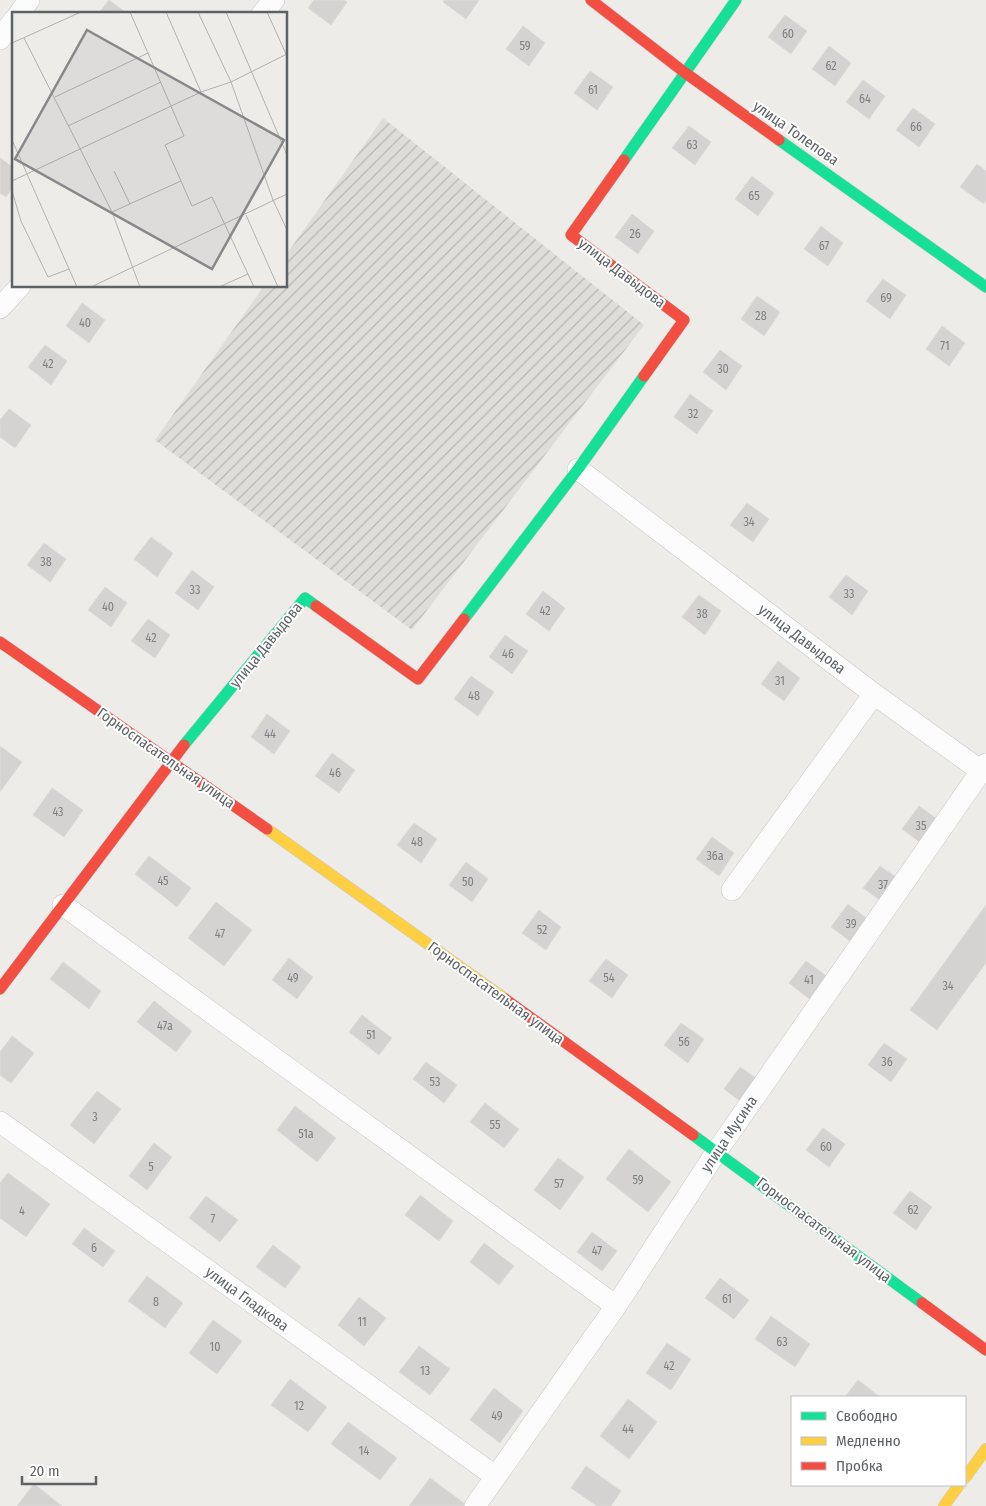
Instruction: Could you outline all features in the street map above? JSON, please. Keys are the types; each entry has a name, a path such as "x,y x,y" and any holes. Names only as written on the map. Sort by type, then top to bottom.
{"street":[{"path":"20,12 29,0"},
{"path":"264,12 274,0"},
{"name":"улица Толепова","path":"591,0 684,72 986,287"},
{"name":"улица Давыдова","path":"0,989 171,761 305,598 418,679 578,469 684,320 571,234 736,0"},
{"path":"0,39 12,23"},
{"path":"0,308 18,288"},
{"name":"улица Давыдова","path":"578,469 874,694 983,767"},
{"name":"Горноспасательная улица","path":"0,642 171,761 717,1151 986,1350"},
{"path":"732,890 874,694"},
{"name":"улица Мусина","path":"475,1506 494,1476 616,1306 717,1151 983,767"},
{"path":"63,905 616,1306"},
{"name":"улица Гладкова","path":"0,1122 494,1476"},
{"path":"966,1477 986,1449"},
{"path":"944,1506 959,1486"}],"shaded area":[{"path":"383,118 644,325 412,630 155,440 263,288 288,288 288,252"}],"building":[{"path":"109,0 125,12 100,12"},
{"path":"314,0 344,0 347,2 331,25 308,8"},
{"path":"444,0 479,0 466,19 443,2"},
{"path":"785,15 807,31 791,54 768,37"},
{"path":"523,26 545,43 529,66 506,49"},
{"path":"829,46 851,63 835,86 812,69"},
{"path":"590,71 613,87 597,110 574,93"},
{"path":"863,80 885,96 869,119 846,102"},
{"path":"913,108 935,124 919,147 896,130"},
{"path":"689,126 711,142 695,165 672,148"},
{"path":"0,158 12,167 12,189 6,197 0,193"},
{"path":"977,164 986,171 986,200 984,204 960,187"},
{"path":"752,176 774,193 758,216 735,199"},
{"path":"632,214 654,231 638,254 615,237"},
{"path":"821,226 843,243 828,266 804,249"},
{"path":"883,279 906,295 890,319 866,301"},
{"path":"757,296 780,312 764,336 741,319"},
{"path":"82,303 105,320 89,343 66,326"},
{"path":"942,326 965,343 949,366 926,349"},
{"path":"45,345 67,361 51,385 28,367"},
{"path":"720,350 742,366 726,390 703,372"},
{"path":"690,394 713,411 697,434 674,417"},
{"path":"9,409 31,425 15,448 0,437 0,420"},
{"path":"747,503 769,519 753,542 730,525"},
{"path":"151,537 173,553 157,577 134,559"},
{"path":"44,543 66,559 50,582 27,565"},
{"path":"192,570 214,587 198,610 175,593"},
{"path":"846,575 868,591 852,615 829,597"},
{"path":"105,587 127,603 111,627 88,610"},
{"path":"543,591 565,608 549,631 526,614"},
{"path":"699,595 721,611 705,635 682,617"},
{"path":"148,619 170,635 155,658 131,641"},
{"path":"505,635 528,651 512,674 489,657"},
{"path":"778,661 800,678 784,701 761,684"},
{"path":"471,676 494,692 478,716 454,699"},
{"path":"267,714 290,731 274,754 251,737"},
{"path":"0,746 22,762 0,792"},
{"path":"332,753 355,770 339,793 315,776"},
{"path":"52,788 83,810 64,837 33,815"},
{"path":"919,806 941,822 925,846 902,829"},
{"path":"414,823 437,839 421,863 397,845"},
{"path":"712,837 734,853 719,876 696,859"},
{"path":"149,856 191,888 177,907 135,874"},
{"path":"466,862 488,879 472,902 449,885"},
{"path":"880,866 903,882 887,905 863,888"},
{"path":"216,902 252,930 224,966 188,938"},
{"path":"848,904 870,921 854,944 831,927"},
{"path":"986,905 986,963 937,1030 910,1010"},
{"path":"539,910 561,927 546,950 522,933"},
{"path":"289,958 313,977 297,999 272,980"},
{"path":"606,959 628,975 612,998 589,981"},
{"path":"806,961 828,977 812,1001 789,983"},
{"path":"63,962 101,991 89,1009 50,979"},
{"path":"154,1001 192,1031 176,1052 137,1022"},
{"path":"362,1015 392,1038 379,1055 349,1032"},
{"path":"681,1023 704,1039 688,1063 664,1045"},
{"path":"12,1036 34,1053 11,1083 0,1075 0,1052"},
{"path":"884,1043 907,1059 891,1082 868,1065"},
{"path":"426,1062 457,1085 444,1103 413,1079"},
{"path":"740,1067 763,1083 747,1106 724,1089"},
{"path":"97,1091 121,1109 94,1144 70,1125"},
{"path":"485,1103 519,1129 504,1148 470,1122"},
{"path":"295,1106 336,1138 317,1162 277,1130"},
{"path":"823,1128 845,1144 829,1167 806,1150"},
{"path":"154,1143 172,1157 147,1190 129,1176"},
{"path":"629,1149 671,1182 648,1212 606,1179"},
{"path":"558,1158 584,1177 560,1210 534,1190"},
{"path":"8,1173 50,1204 26,1237 0,1218 0,1183"},
{"path":"910,1191 932,1207 916,1230 893,1213"},
{"path":"420,1195 453,1221 439,1241 405,1215"},
{"path":"206,1196 238,1220 220,1242 189,1218"},
{"path":"84,1228 115,1251 103,1267 72,1244"},
{"path":"592,1232 617,1251 602,1271 577,1252"},
{"path":"484,1243 514,1266 499,1285 470,1262"},
{"path":"273,1245 301,1267 285,1288 256,1267"},
{"path":"147,1276 183,1303 165,1328 128,1301"},
{"path":"720,1278 749,1300 734,1319 705,1298"},
{"path":"359,1297 386,1318 364,1346 338,1325"},
{"path":"771,1316 810,1344 795,1367 755,1339"},
{"path":"213,1320 242,1341 217,1374 189,1353"},
{"path":"667,1343 691,1359 671,1390 646,1373"},
{"path":"419,1346 450,1369 430,1395 399,1372"},
{"path":"290,1379 327,1407 308,1432 271,1405"},
{"path":"858,1380 879,1396 846,1396"},
{"path":"494,1388 523,1411 500,1443 470,1420"},
{"path":"628,1399 657,1422 629,1459 600,1436"},
{"path":"348,1422 397,1458 380,1480 331,1444"},
{"path":"586,1466 621,1491 611,1506 597,1506 571,1488"},
{"path":"430,1478 465,1504 464,1506 409,1506"},
{"path":"34,1484 62,1506 17,1506"}],"traffic: fast":[{"path":"624,160 736,0"},
{"path":"779,140 986,287"},
{"path":"464,619 578,469 644,376"},
{"path":"184,745 305,598 316,606"},
{"path":"693,1135 922,1303"}],"traffic: slow":[{"path":"267,829 505,999"},
{"path":"966,1477 986,1449"},
{"path":"944,1506 958,1486"}],"traffic: jam":[{"path":"591,0 684,72 779,140"},
{"path":"624,160 571,235 684,320 644,376"},
{"path":"316,606 418,679 464,619"},
{"path":"0,642 267,829"},
{"path":"0,989 184,745"},
{"path":"505,999 693,1135"},
{"path":"922,1303 986,1350"}]}
